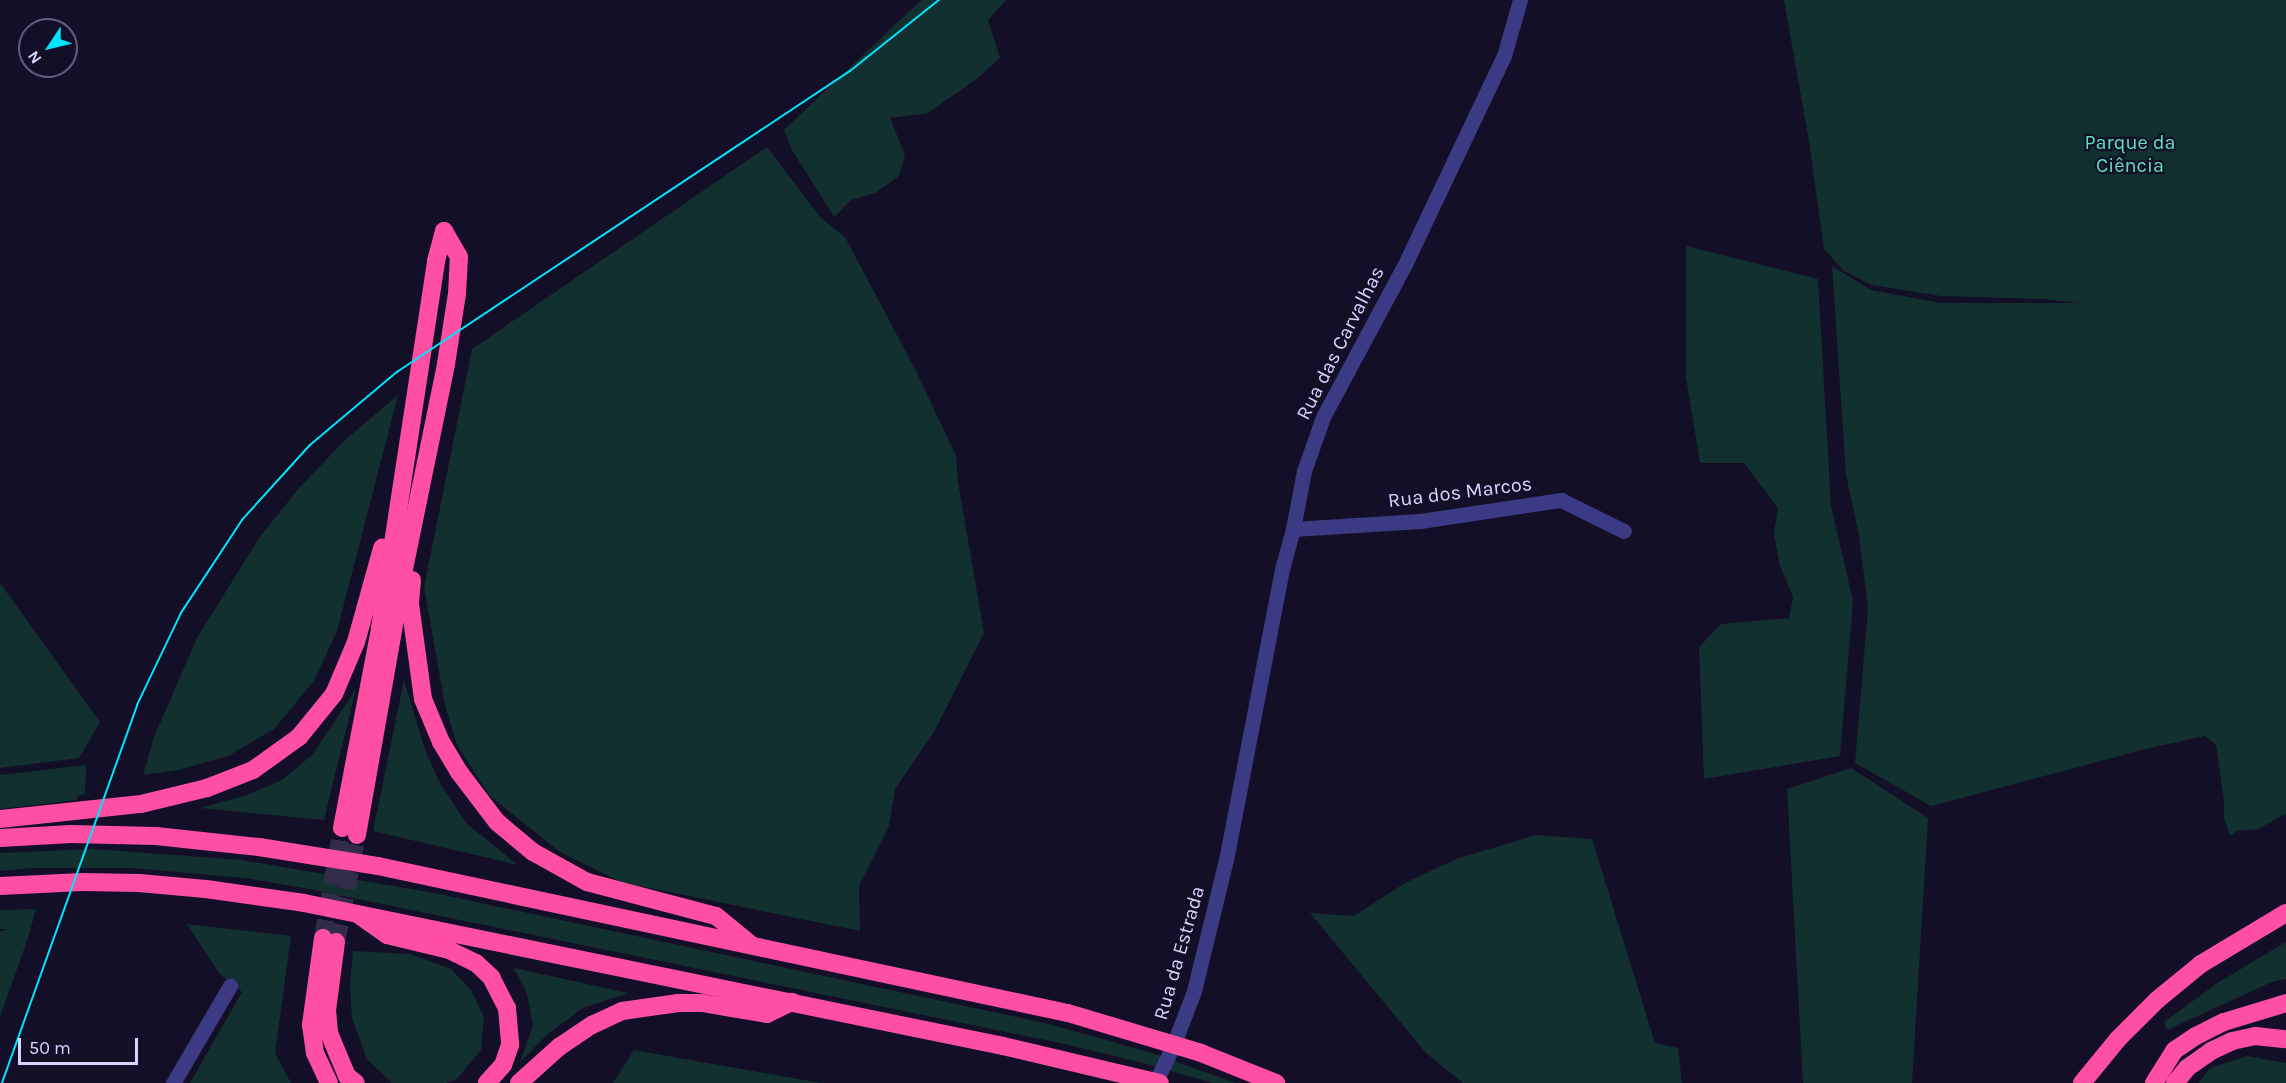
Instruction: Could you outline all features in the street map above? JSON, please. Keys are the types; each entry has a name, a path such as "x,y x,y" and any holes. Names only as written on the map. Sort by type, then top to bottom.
{"highway":[{"path":"444,231 459,257 457,294 446,364 415,521 349,831 436,261 444,231"},
{"path":"0,819 141,804 207,788 253,770 299,737 334,694 356,642 383,543 398,511"},
{"path":"415,521 411,604 423,699 441,742 474,794 497,822 533,852 587,882 717,916 750,944"},
{"path":"0,838 71,834 156,836 259,847 378,866 1068,1013 1201,1053 1276,1083"},
{"path":"0,886 82,882 206,889 354,912 1027,1052 1157,1083"},
{"path":"354,912 387,935 449,950 476,963 491,977 507,1008 510,1045 503,1065 487,1083"},
{"path":"2082,1083 2118,1039 2157,999 2201,964 2286,913"},
{"path":"329,1083 315,1053 311,1025 329,940 327,1010 329,1033 347,1076 356,1083"},
{"path":"519,1083 559,1047 592,1025 622,1011 653,1005 686,1003 767,1014 792,1002"},
{"path":"2154,1083 2175,1050 2196,1036 2224,1022 2286,1003"},
{"path":"2175,1083 2187,1068 2211,1051 2232,1041 2255,1036 2286,1039"}],"street":[{"name":"Rua das Carvalhas","path":"1233,830 1282,569 1293,529 1304,471 1323,417 1406,261 1504,56 1520,0"},
{"name":"Rua dos Marcos","path":"1293,529 1420,521 1561,500 1624,531"},
{"name":"Rua da Estrada","path":"1157,1083 1194,991 1233,830"},
{"path":"173,1083 230,986"}],"green space":[{"path":"921,0 1006,0 988,20 1000,58 974,81 928,113 890,118 905,155 899,176 875,193 851,200 834,217 792,150 784,130"},
{"name":"Parque da Ciência","path":"1784,0 2286,0 2286,814 2258,829 2237,831 2230,836 2224,818 2224,801 2216,745 2205,736 2150,748 1931,806 1855,763 1868,608 1859,535 1846,475 1832,266 1871,290 1941,303 2078,303 2045,299 1941,296 1872,285 1844,271 1824,249 1809,141"},
{"path":"767,147 821,218 845,237 915,369 956,456 958,482 984,633 934,732 895,789 889,826 859,886 860,931 621,882 560,852 490,796 457,745 445,705 424,587 472,349"},
{"path":"1686,246 1818,279 1831,506 1853,601 1840,756 1704,779 1699,647 1721,624 1789,618 1793,597 1780,566 1774,534 1778,508 1744,463 1700,463 1686,377"},
{"path":"398,395 337,631 314,681 274,729 228,756 178,770 143,775 154,737 197,638 259,538 299,488 345,440"},
{"path":"0,583 100,722 79,758 0,768"},
{"path":"404,680 425,750 440,783 467,824 518,865 373,831"},
{"path":"356,689 324,820 200,808 244,796 282,780 312,755"},
{"path":"86,765 85,794 77,796 77,800 0,809 0,775"},
{"path":"1851,768 1928,818 1912,1083 1803,1083 1787,789"},
{"path":"1536,835 1592,839 1655,1043 1678,1048 1682,1083 1463,1083 1426,1053 1310,913 1354,916 1405,883 1456,859"},
{"path":"94,849 242,860 434,893 1045,1023 1149,1052 1236,1083 1213,1083 1060,1043 304,888 245,878 132,868 32,868 0,871 0,853"},
{"path":"36,909 0,1017 0,932 7,929 0,929 0,910"},
{"path":"187,924 291,936 275,1053 291,1083 190,1083 242,992 219,973"},
{"path":"2286,942 2286,979 2272,982 2167,1030 2164,1022 2219,982"},
{"path":"353,951 410,954 451,969 471,990 484,1017 481,1050 457,1079 446,1083 392,1083 367,1059 352,1018 350,985"},
{"path":"514,968 628,993 583,1008 549,1033 520,1062 533,1026 527,993"},
{"path":"634,1050 821,1083 613,1083"},
{"path":"2247,1056 2286,1063 2286,1083 2199,1083 2210,1068"}],"tunnel":[{"path":"323,938 342,828"},
{"path":"336,942 357,835"}],"tram line":[{"path":"2,1083 137,705 181,613 242,520 310,445 397,372 850,71 939,0"}]}
